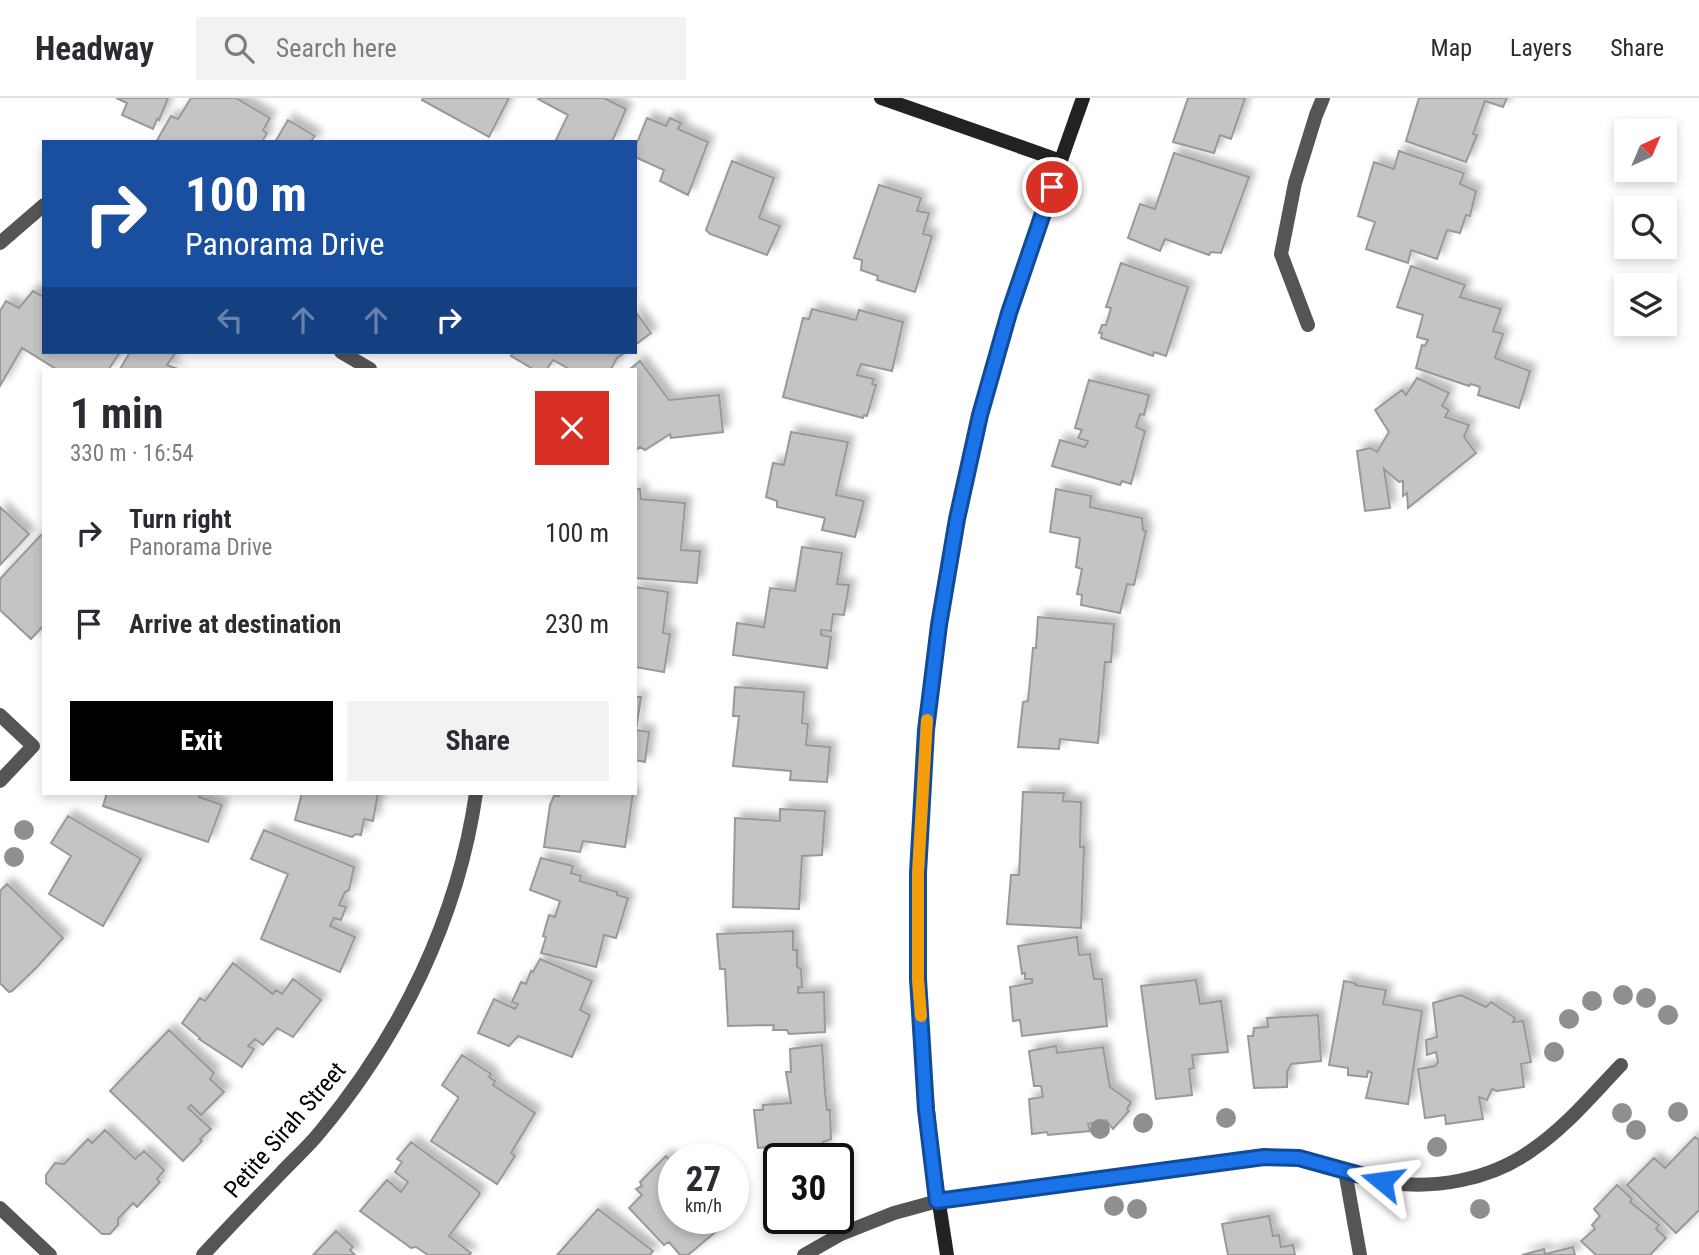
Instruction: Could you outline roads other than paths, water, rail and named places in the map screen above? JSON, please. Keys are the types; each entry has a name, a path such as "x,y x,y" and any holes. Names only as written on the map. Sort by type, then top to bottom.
{"street":[{"path":"881,98 1061,161"},
{"path":"947,1255 937,1201 926,1110 918,979 918,873 928,717 939,625 957,519 980,415 1009,313 1083,98"},
{"path":"1308,325 1281,254 1295,183 1323,98"},
{"path":"0,243 42,207"},
{"path":"344,354 368,368"},
{"path":"0,715 33,746 0,781"},
{"name":"Petite Sirah Street","path":"203,1255 319,1133 363,1078 400,1018 431,954 455,887 476,795"},
{"path":"804,1255 852,1230 894,1213 937,1201 1264,1157 1299,1158 1382,1181 1421,1185 1463,1180 1500,1168 1531,1151 1561,1127 1621,1065"},
{"path":"1345,1171 1360,1255"},
{"path":"0,1208 50,1255"}]}
